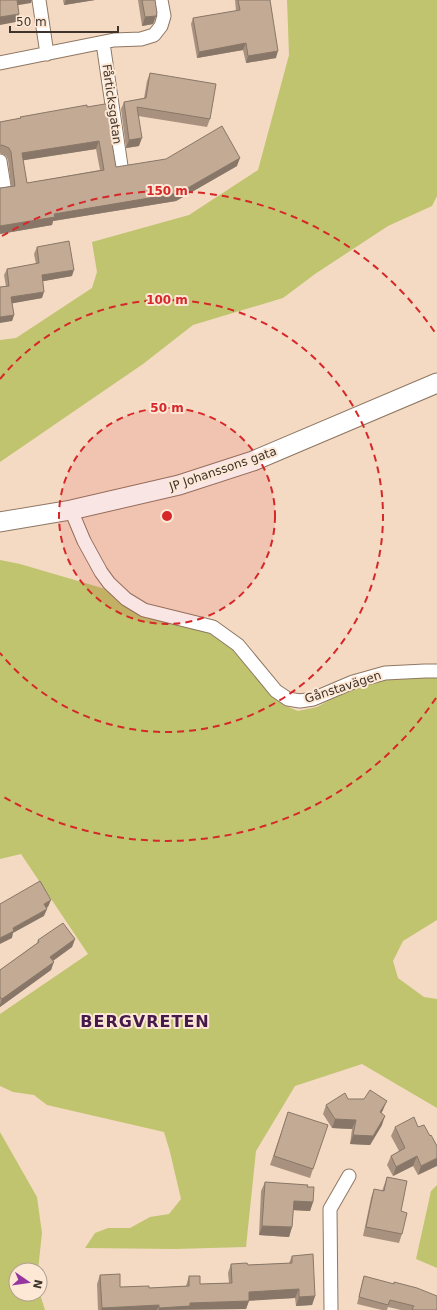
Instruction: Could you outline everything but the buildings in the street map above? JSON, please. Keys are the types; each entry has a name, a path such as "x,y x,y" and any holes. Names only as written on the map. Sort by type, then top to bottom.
{"street":[{"path":"39,0 47,54"},
{"path":"0,63 114,40 141,39 154,35 161,26 164,16 161,0"},
{"name":"Fårticksgatan","path":"103,43 121,166"},
{"path":"0,161 4,186"},
{"name":"JP Johanssons gata","path":"0,522 71,510 179,486 253,461 437,384"},
{"name":"Gånstavägen","path":"71,510 84,540 101,572 109,583 126,599 144,610 213,626 238,645 276,691 288,699 300,701 313,699 353,682 385,674 437,671"},
{"path":"331,1310 330,1209 349,1176"}],"green space":[{"path":"287,0 437,0 437,196 432,206 388,226 315,274 283,298 193,325 143,364 0,462 0,340 16,338 92,288 97,272 92,242 189,215 258,170 289,55"},
{"path":"0,560 20,564 109,590 141,616 211,631 232,649 269,692 286,706 298,711 317,707 353,687 385,680 425,676 437,677 437,920 403,941 393,961 398,978 424,997 437,999 437,1108 362,1064 295,1086 256,1151 246,1247 175,1249 85,1248 95,1233 108,1228 130,1228 150,1217 169,1214 181,1199 164,1132 47,1105 34,1095 13,1092 0,1086 0,1014 88,954 21,854 0,859"},
{"path":"0,1132 37,1197 42,1233 39,1262 8,1262 8,1302 42,1302 45,1310 0,1310"},
{"path":"437,1185 437,1268 416,1259 431,1191"}],"district":[{"name":"BERGVRETEN","path":"145,1021"}]}
